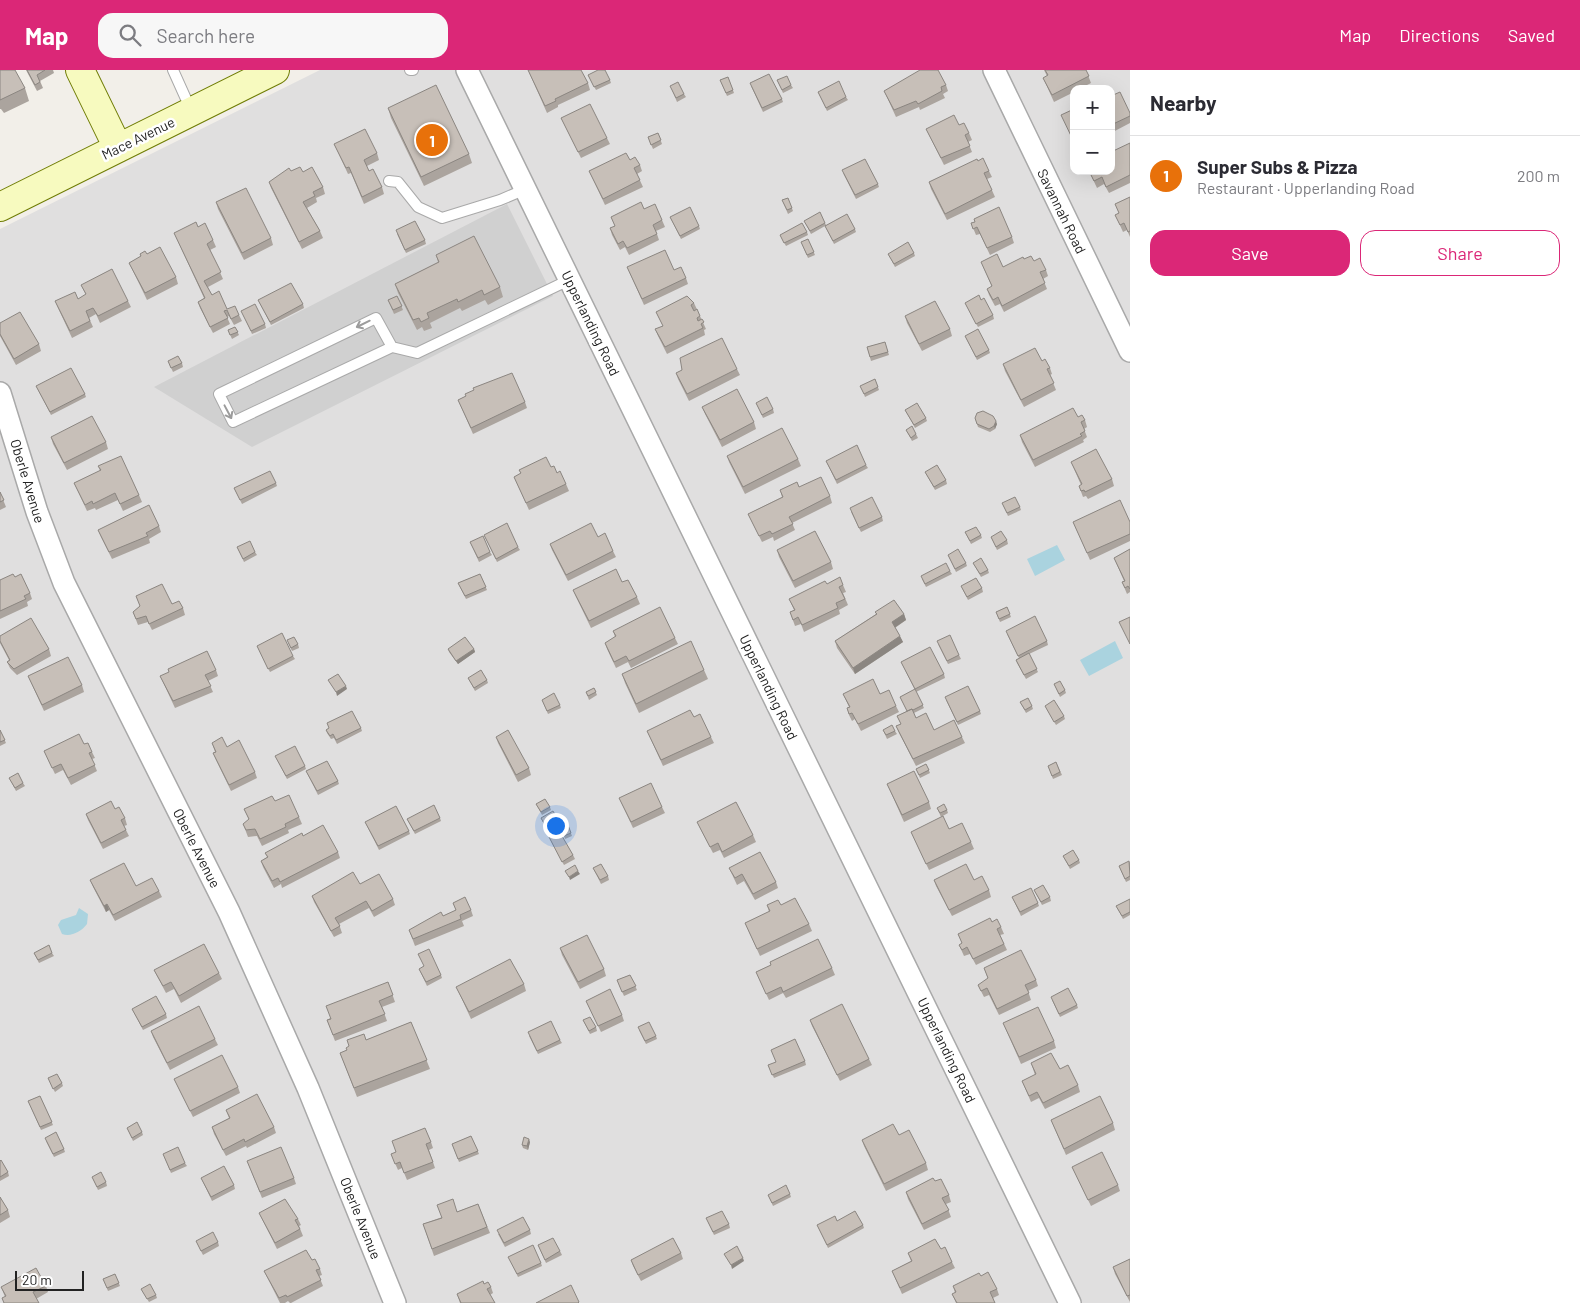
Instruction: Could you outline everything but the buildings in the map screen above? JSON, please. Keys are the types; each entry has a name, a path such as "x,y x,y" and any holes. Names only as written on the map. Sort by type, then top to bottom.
{"main road":[{"name":"Mace Avenue","path":"0,207 275,70"},
{"path":"83,71 118,148"}],"street":[{"name":"Upperlanding Road","path":"467,70 1070,1303"},
{"name":"Savannah Road","path":"994,70 1130,351"},
{"name":"Oberle Avenue","path":"0,394 37,512 64,583 228,912 308,1088 396,1303"}],"lane":[{"path":"173,70 192,112"},
{"path":"389,181 398,182 418,207 442,218 500,200 526,189"},
{"path":"392,347 376,318 218,394 233,422 392,347 417,353 570,280"}],"shaded area":[{"path":"320,70 1130,70 1130,1303 0,1303 0,229"},
{"path":"507,204 553,296 252,447 154,387"}],"water":[{"path":"1057,545 1065,560 1035,576 1027,559"},
{"path":"1115,641 1123,658 1089,676 1080,660"},
{"path":"79,908 88,914 87,924 76,933 62,934 58,925 61,920 76,915"}],"place":[{"name":"Super Subs & Pizza","path":"432,140"}]}
